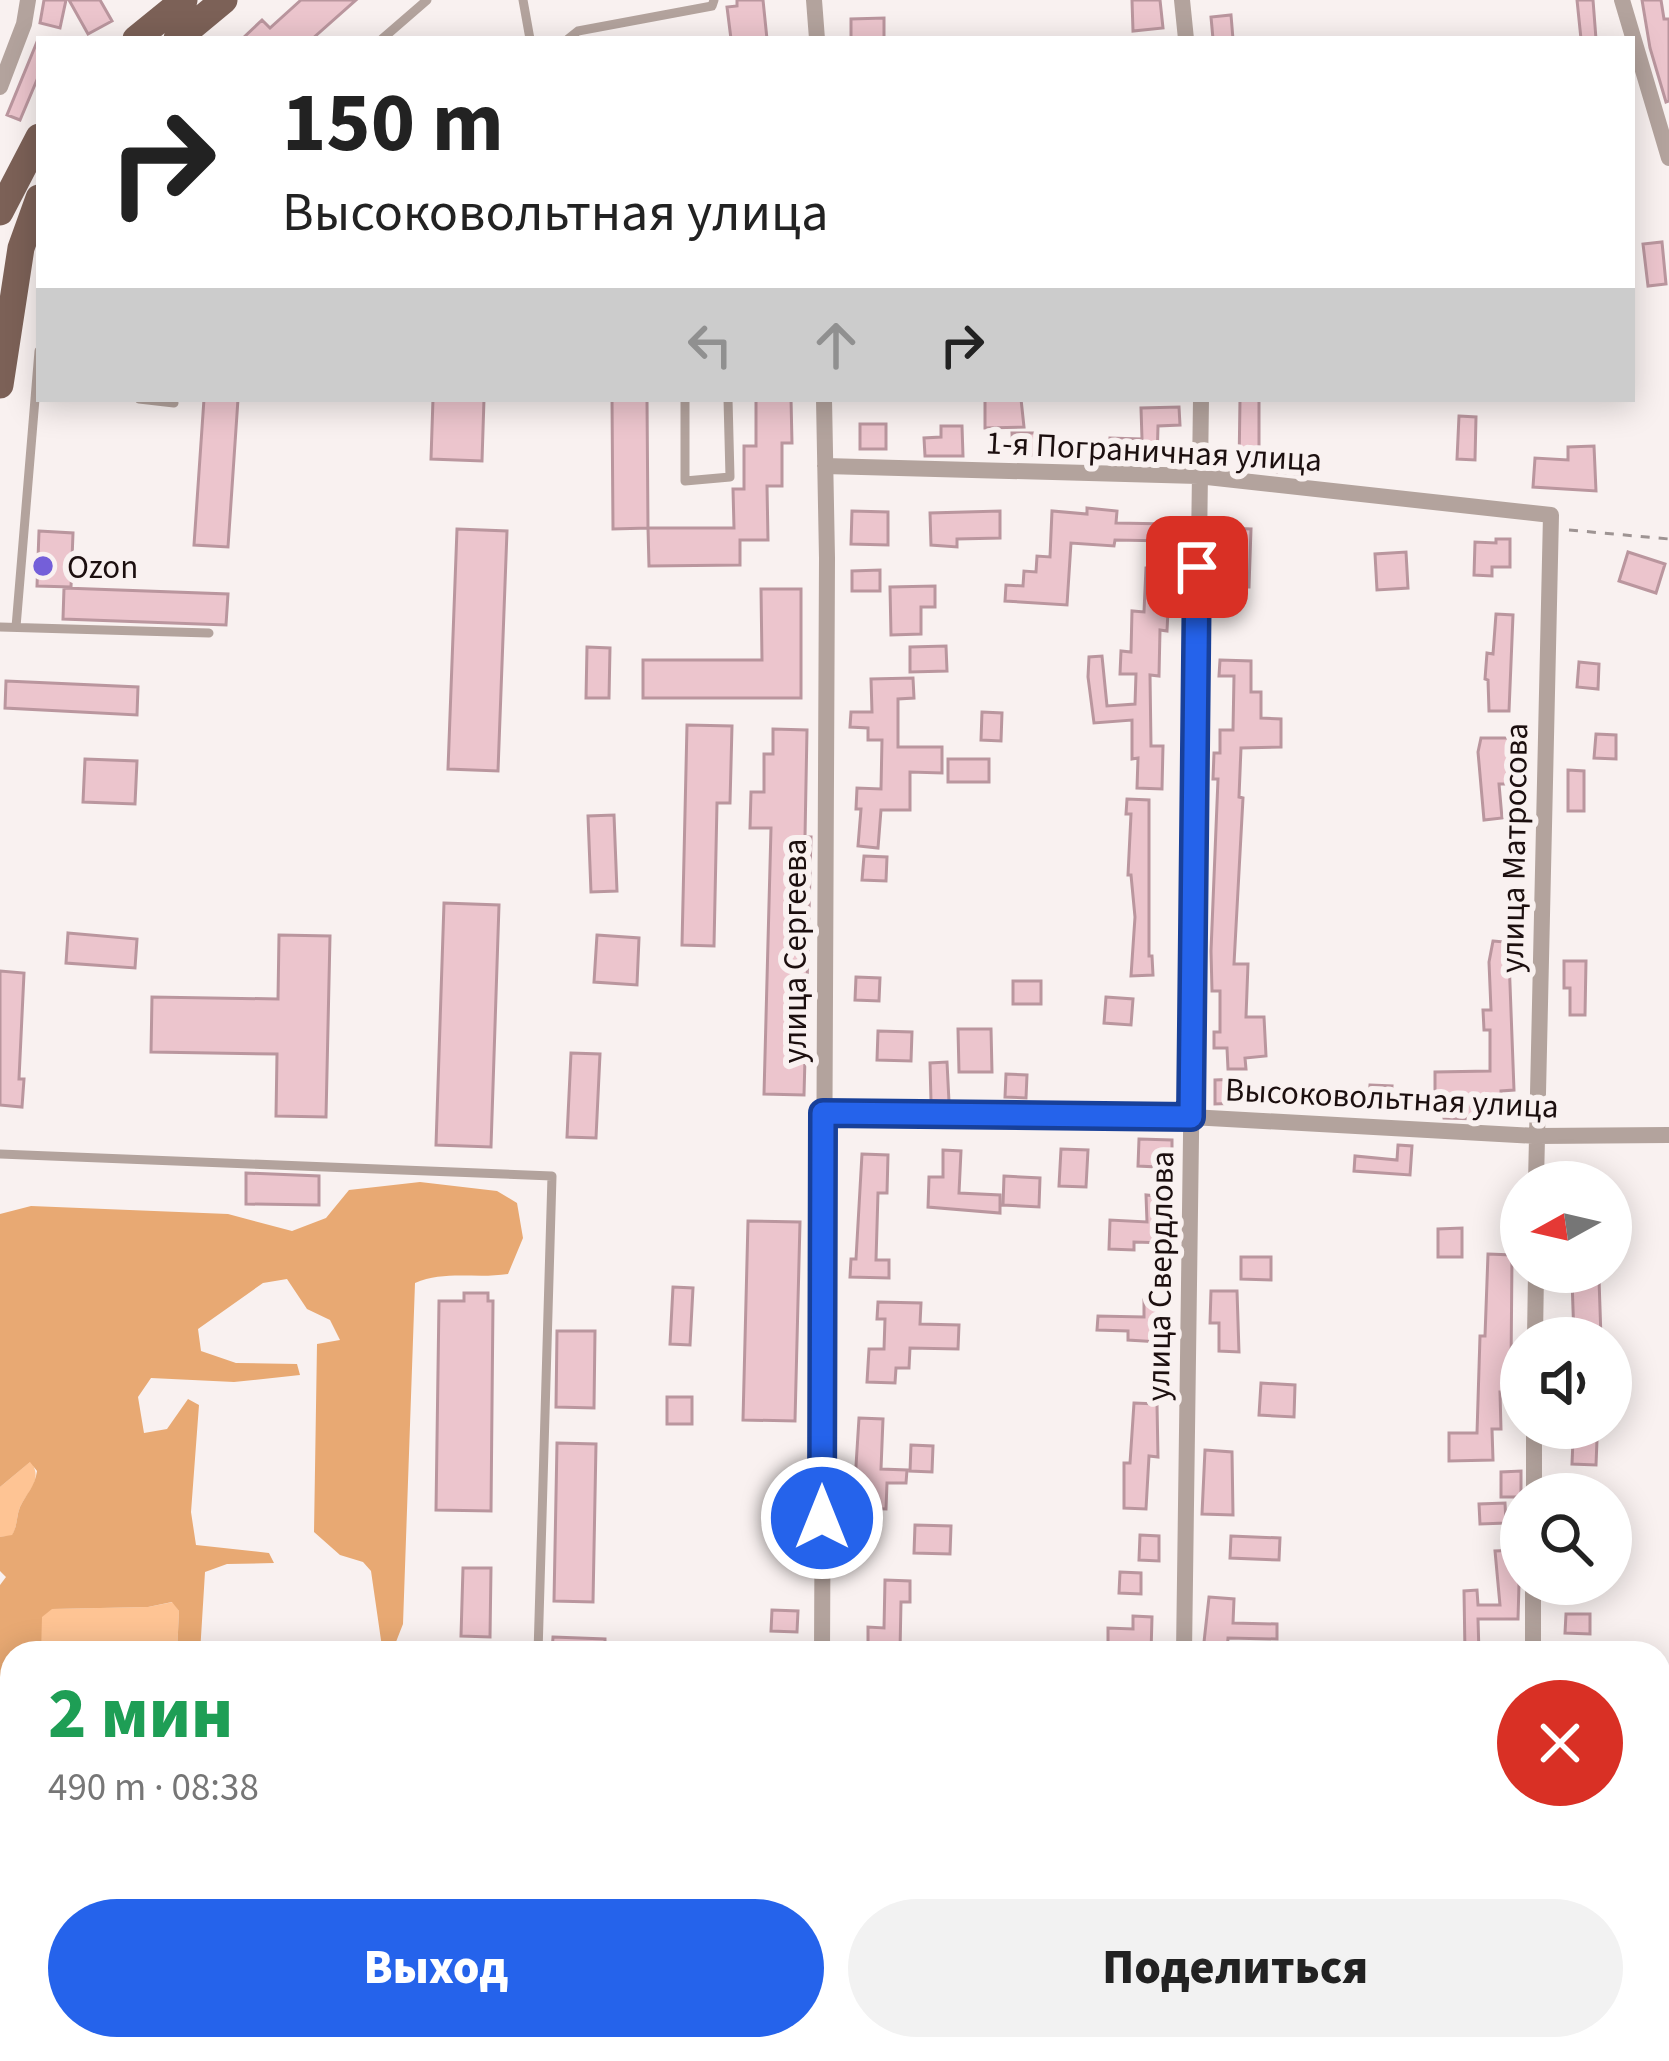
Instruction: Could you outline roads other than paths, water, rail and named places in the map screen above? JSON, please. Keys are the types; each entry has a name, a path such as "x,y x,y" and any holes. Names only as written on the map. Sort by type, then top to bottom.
{"main road":[{"path":"140,36 184,0"},
{"path":"181,36 224,0"},
{"path":"0,212 36,143"},
{"path":"0,385 21,248 36,206"}],"street":[{"path":"0,87 28,0"},
{"path":"814,0 817,36"},
{"path":"1182,0 1186,36"},
{"path":"1622,0 1633,36"},
{"path":"1635,44 1669,158"},
{"name":"улица Сергеева","path":"822,1641 824,402"},
{"name":"улица Свердлова","path":"1184,1641 1202,402"},
{"name":"1-я Пограничная улица","path":"825,466 1199,472 1551,522"},
{"name":"улица Матросова","path":"1537,1161 1551,522"},
{"name":"Высоковольтная улица","path":"823,1113 1191,1117 1537,1136 1669,1136"},
{"path":"1533,1605 1533,1641"}],"lane":[{"path":"385,36 427,0"},
{"path":"523,0 529,36"},
{"path":"572,36 712,6 714,0"},
{"path":"16,627 36,387"},
{"path":"165,402 174,403"},
{"path":"685,402 685,482 730,477 728,402"},
{"path":"0,627 209,633"},
{"path":"0,1154 552,1175 538,1641"}],"place":[{"name":"Ozon","path":"43,566"}]}
